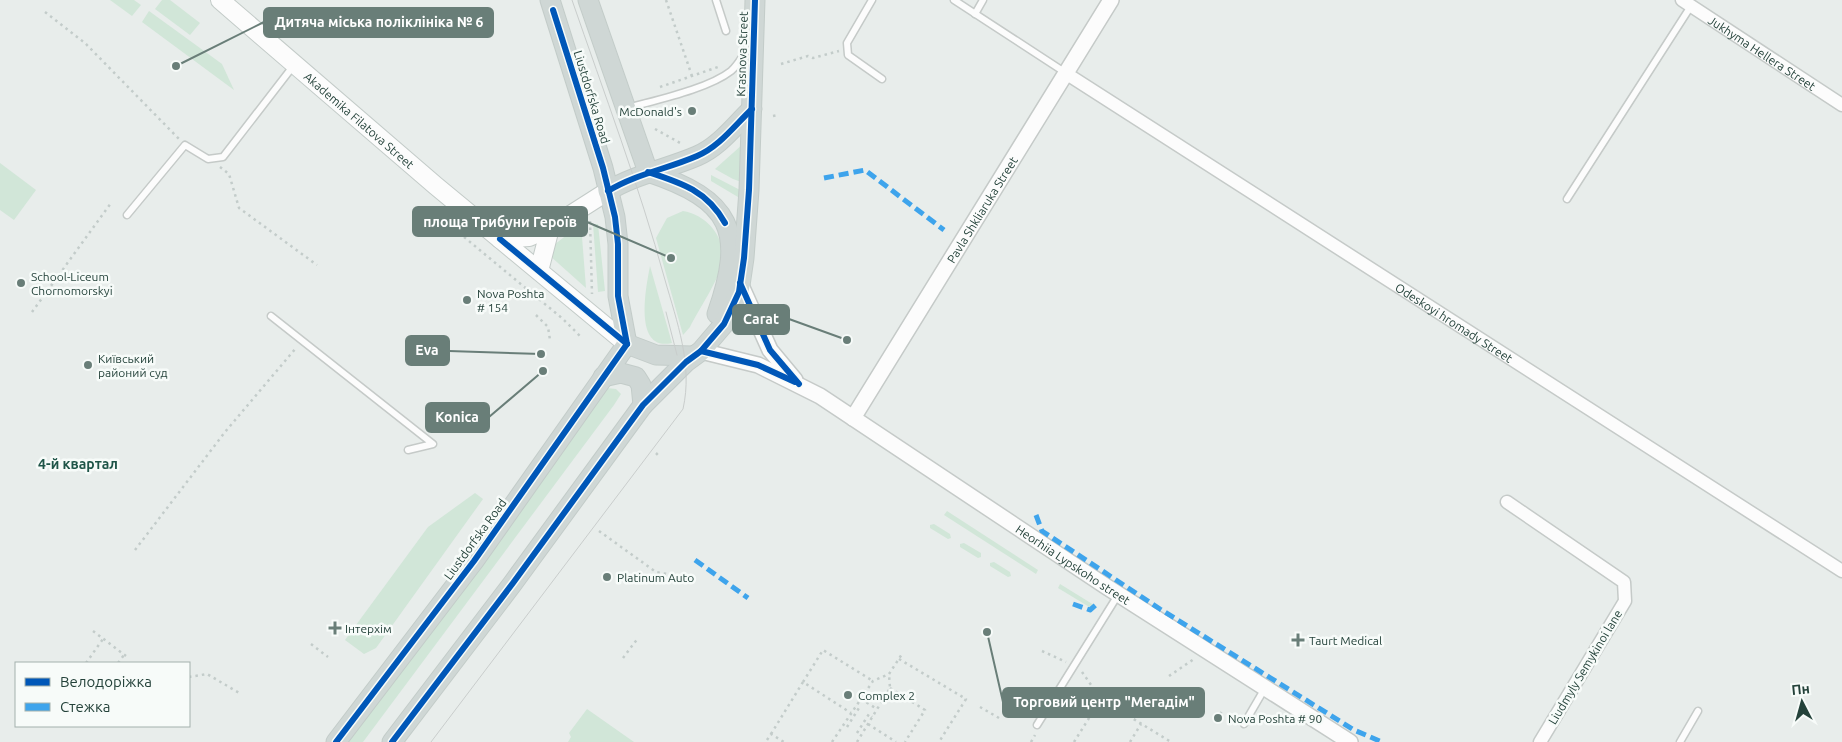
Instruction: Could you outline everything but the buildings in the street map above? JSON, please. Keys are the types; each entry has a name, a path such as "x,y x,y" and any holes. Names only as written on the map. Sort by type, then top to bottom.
{"main road":[{"name":"Akademika Filatova Street","path":"220,0 627,344"},
{"name":"Liustdorfska Road","path":"336,742 474,561 627,344 618,296 617,235 603,168 550,0"},
{"name":"Liustdorfska Road","path":"588,0 625,109 638,176"},
{"name":"Krasnova Street","path":"691,355 724,324 739,292 748,211 755,0"},
{"name":"Krasnova Street","path":"608,191 638,176 699,156 718,143 752,108"},
{"path":"392,742 513,583 643,406 691,355 716,318 732,263 729,237 725,223 716,207 699,193 678,182 638,176"},
{"path":"500,238 530,237 550,228 608,191"},
{"path":"539,271 550,228"},
{"path":"627,344 656,354 691,355"},
{"path":"603,377 622,373 636,377 641,385 643,406"}],"street":[{"name":"Pavla Shkliaruka Street","path":"853,418 1111,0"},
{"name":"Jukhyma Hellera Street","path":"1687,3 1842,105"},
{"name":"Odeskoyi hromady Street","path":"1067,74 1842,571"},
{"name":"Heorhiia Lypskoho street","path":"732,263 770,350 799,384"},
{"name":"Heorhiia Lypskoho street","path":"691,355 758,365 799,384 1118,594 1350,742"},
{"name":"Liudmyly Semykinoi lane","path":"1508,502 1624,582 1626,592 1625,601 1540,742"}],"lane":[{"path":"716,0 726,30"},
{"path":"872,0 847,42 846,49 848,55 882,79"},
{"path":"954,0 1067,74"},
{"path":"975,14 983,0"},
{"path":"1568,199 1687,3"},
{"path":"625,109 713,81 737,65 754,37"},
{"path":"127,215 185,145 208,159 223,157 295,64"},
{"path":"271,316 433,444 408,450"},
{"path":"1038,725 1118,594"},
{"path":"1244,724 1265,688"},
{"path":"1680,742 1698,711"}],"path":[{"path":"666,0 692,76"},
{"path":"45,12 85,44 185,145"},
{"path":"781,64 808,56 813,58 846,49"},
{"path":"660,87 726,64"},
{"path":"773,116 779,115"},
{"path":"654,129 683,145"},
{"path":"208,159 230,174 239,208 316,264"},
{"path":"32,312 111,203"},
{"path":"590,219 592,294"},
{"path":"457,224 465,236 562,319 581,338"},
{"path":"536,315 548,327 550,340"},
{"path":"135,550 225,432 302,341"},
{"path":"598,531 656,572 684,577"},
{"path":"93,631 125,656 119,662"},
{"path":"623,658 638,638"},
{"path":"87,662 103,639"},
{"path":"311,644 328,656"},
{"path":"767,740 823,650 873,681"},
{"path":"1042,651 1062,661"},
{"path":"832,742 873,681 889,674 902,654"},
{"path":"1169,676 1196,658"},
{"path":"899,659 966,699 939,742"},
{"path":"1080,671 1101,699 1172,742"},
{"path":"190,676 207,674 241,694"},
{"path":"857,742 890,688 889,674"},
{"path":"803,682 851,713"},
{"path":"890,688 925,710 905,742"},
{"path":"861,699 877,709"},
{"path":"1074,742 1101,699"},
{"path":"847,727 859,708 856,706"},
{"path":"980,707 999,718"},
{"path":"1220,714 1223,710"},
{"path":"857,733 869,714 872,717"},
{"path":"868,724 896,742"},
{"path":"1130,742 1142,724"},
{"path":"771,734 784,742"}],"green space":[{"path":"110,0 134,0 141,5 132,16"},
{"path":"162,0 170,0 200,23 190,35 155,9"},
{"path":"149,11 222,64 234,90 142,22"},
{"path":"743,144 747,184 715,169"},
{"path":"0,163 36,190 14,220 0,210"},
{"path":"711,175 746,193 742,197 738,197 711,181"},
{"path":"683,211 700,217 713,229 718,237 723,254 717,278 690,327 683,335 656,238 667,218"},
{"path":"581,224 586,288 549,255 550,248"},
{"path":"593,224 598,224 605,291 598,292"},
{"path":"650,266 672,343 660,343 652,338 647,328 645,302"},
{"path":"607,388 616,389 621,394 614,405 363,742 348,742"},
{"path":"475,493 483,499 376,648 364,654 345,640 428,527"},
{"path":"947,511 1038,570 1036,574 944,515"},
{"path":"934,524 950,534 951,538 948,539 930,528 930,525"},
{"path":"964,543 981,553 981,557 978,558 960,547 960,544"},
{"path":"994,562 1010,572 1011,576 1008,577 990,566 990,563"},
{"path":"1060,584 1094,605 1091,608 1058,588"},
{"path":"587,709 634,742 568,742 571,737 569,733"}],"tram line":[{"path":"431,742 683,409 686,393 685,360 674,312 633,174 572,0"},
{"path":"666,312 677,355"}],"marked path":[{"path":"824,178 865,170 944,230"},
{"path":"1036,515 1042,531 1160,609 1354,730 1382,742"},
{"path":"695,560 748,598"},
{"path":"1073,604 1090,610 1097,604"}],"cycle path":[{"path":"392,742 513,583 643,405 686,362 701,351 724,324 739,292 744,258 749,190 755,0"},
{"path":"553,10 603,168 615,217 618,244 618,296 627,344"},
{"path":"608,191 630,180 686,161 705,152 720,141 752,109"},
{"path":"648,172 672,180 702,196 718,212 725,223"},
{"path":"500,239 627,344"},
{"path":"740,283 770,350 799,384"},
{"path":"336,742 474,561 627,344"},
{"path":"701,351 758,365 795,382"}],"place":[{"name":"Дитяча міська поліклініка № 6","path":"176,66"},
{"name":"McDonald's","path":"692,111"},
{"name":"площа Трибуни Героїв","path":"671,258"},
{"name":"School-Liceum Chornomorskyi","path":"21,283"},
{"name":"Nova Poshta # 154","path":"467,300"},
{"name":"Carat","path":"847,340"},
{"name":"Eva","path":"541,354"},
{"name":"Київський районий суд","path":"88,365"},
{"name":"Konica","path":"543,371"},
{"name":"Platinum Auto","path":"607,577"},
{"name":"Інтерхім","path":"335,628"},
{"name":"Торговий центр \"Мегадім\"","path":"987,632"},
{"name":"Taurt Medical","path":"1298,640"},
{"name":"Complex 2","path":"848,695"},
{"name":"Nova Poshta # 90","path":"1218,718"}],"district":[{"name":"4-й квартал","path":"78,464"}]}
